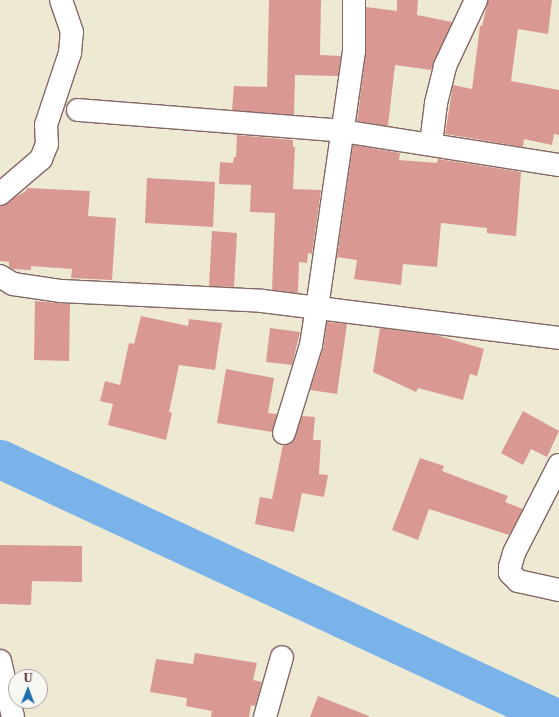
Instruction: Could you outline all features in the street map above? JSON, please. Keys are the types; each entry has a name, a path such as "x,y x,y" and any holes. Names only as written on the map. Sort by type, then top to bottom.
{"street":[{"path":"0,194 40,159 47,144 46,126 70,52 72,32 61,0"},
{"path":"284,433 311,345 317,308 354,51 354,0"},
{"path":"431,144 436,103 445,66 476,0"},
{"path":"78,110 342,131 559,165"},
{"path":"0,276 13,284 61,291 237,299 559,338"},
{"path":"559,465 514,553 510,573 518,581 559,590"},
{"path":"265,717 282,657"},
{"path":"0,661 13,717"}],"building":[{"path":"269,0 321,0 320,55 341,56 338,76 295,75 294,115 232,110 234,86 267,87"},
{"path":"397,0 418,0 417,15 452,22 431,70 395,65 388,126 357,121 366,53 366,7 397,11"},
{"path":"488,0 552,0 548,34 518,29 511,81 559,90 559,135 554,134 552,145 524,139 523,147 445,134 453,85 472,89 480,26 482,26"},
{"path":"237,135 293,140 293,147 295,147 293,189 321,190 312,254 308,253 307,263 299,262 298,293 272,290 275,213 250,212 251,185 219,184 220,162 233,163 234,157 236,157"},
{"path":"353,145 400,153 399,160 437,163 438,159 521,172 516,236 487,233 487,228 441,223 437,267 403,264 401,285 354,279 357,260 337,257"},
{"path":"147,178 215,182 213,227 145,223"},
{"path":"27,188 90,191 88,216 116,218 112,280 71,278 72,269 31,266 31,270 12,269 9,267 9,262 0,261 0,206 26,191"},
{"path":"212,231 237,233 234,287 209,286"},
{"path":"35,301 70,304 69,361 34,360"},
{"path":"141,316 188,326 189,319 222,323 215,370 179,365 169,412 172,413 166,440 108,425 113,404 100,401 105,381 120,385 129,343 134,344"},
{"path":"327,322 347,324 337,394 310,390 323,349"},
{"path":"270,328 300,332 292,365 266,362"},
{"path":"380,328 436,335 484,349 477,376 470,374 463,400 418,388 416,392 373,372"},
{"path":"226,369 274,378 268,413 277,414 272,432 217,423"},
{"path":"523,411 559,431 547,457 531,449 523,465 501,453"},
{"path":"302,416 315,417 313,440 321,440 319,474 328,475 324,497 302,493 294,532 255,524 260,497 272,499 283,445 293,442"},
{"path":"420,458 444,466 442,471 508,496 505,502 523,509 509,535 429,509 418,540 392,530"},
{"path":"0,545 82,546 82,582 32,581 31,605 0,604"},
{"path":"195,653 257,663 253,680 262,682 255,706 251,705 249,717 211,717 212,711 186,706 187,698 150,692 156,659 193,664"},
{"path":"318,696 369,716 369,717 310,717"}],"waterway":[{"path":"0,459 554,717"}]}
